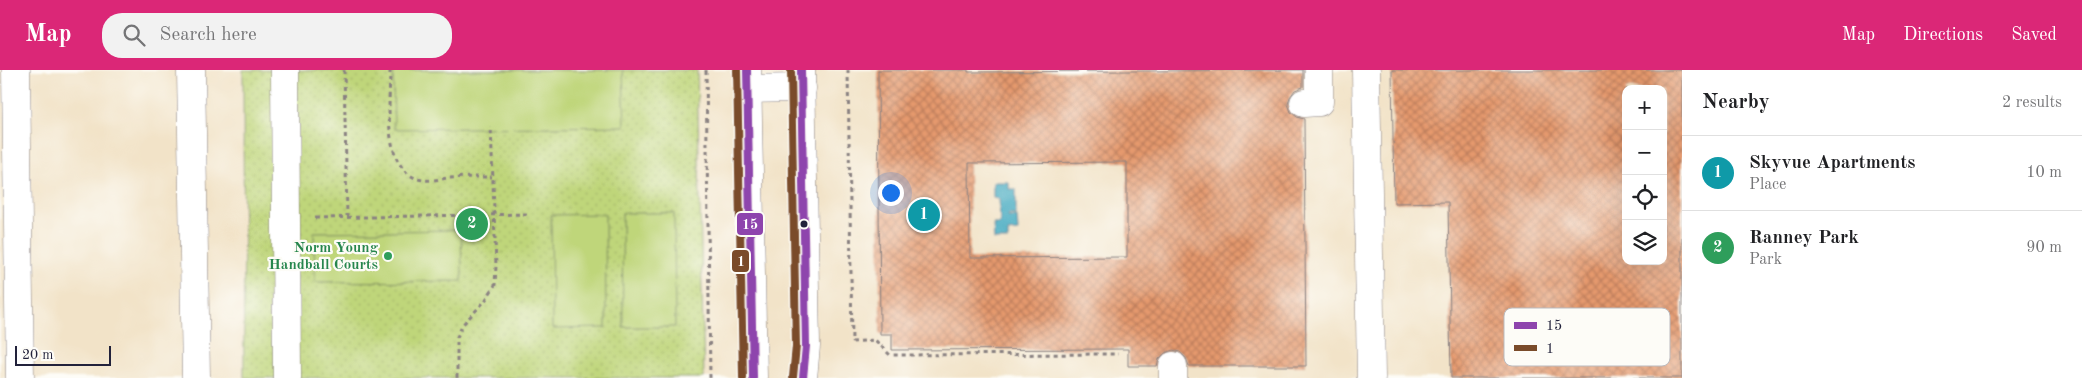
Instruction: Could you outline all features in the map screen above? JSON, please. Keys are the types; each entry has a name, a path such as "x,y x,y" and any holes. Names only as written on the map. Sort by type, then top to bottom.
{"lane":[{"path":"16,70 8,116 20,378"},
{"path":"191,70 196,378"},
{"path":"285,70 287,378"},
{"path":"1304,103 1319,102 1319,70"},
{"path":"1366,70 1371,378"},
{"path":"753,378 748,80 802,79 806,346 803,378"}],"path":[{"path":"344,70 347,216"},
{"path":"390,70 392,147 396,160 406,171 418,178 432,180 492,177"},
{"path":"706,70 710,378"},
{"path":"848,70 852,342 875,340 890,354 1118,354"},
{"path":"457,378 457,338 463,324 485,300 495,285 495,215 491,127"},
{"path":"310,218 529,214"}],"green space":[{"path":"243,70 697,70 704,378 244,378"},
{"path":"393,70 623,70 625,126 394,129"},
{"path":"622,213 674,213 675,327 623,327"},
{"path":"605,214 606,328 552,329 551,215"},
{"name":"Norm Young Handball Courts","path":"461,230 462,281 315,282 314,232"}],"water":[{"path":"993,182 1009,182 1009,189 1016,189 1016,215 1008,215 1008,217 1017,217 1018,231 1008,232 1008,240 994,240 993,224 1000,224 999,199 993,198"}],"building":[{"path":"878,70 968,70 968,72 1303,70 1303,87 1295,90 1288,104 1291,112 1297,117 1304,119 1306,366 1189,366 1186,358 1180,352 1173,350 1165,353 1159,359 1157,366 1128,366 1128,349 892,350 892,334 880,334","holes":["1127,162 1127,257 970,258 969,163"]},
{"path":"1392,70 1682,70 1682,378 1451,378 1448,202 1394,203"}],"transit line":[{"name":"1","path":"737,70 743,378"},
{"name":"15","path":"747,70 753,378"},
{"name":"1","path":"791,70 796,346 793,377"},
{"name":"15","path":"801,70 806,346 803,378"}],"place":[{"name":"Skyvue Apartments","path":"924,215"},
{"name":"Ranney Park","path":"472,224"},
{"name":"Norm Young Handball Courts","path":"388,256"}]}
